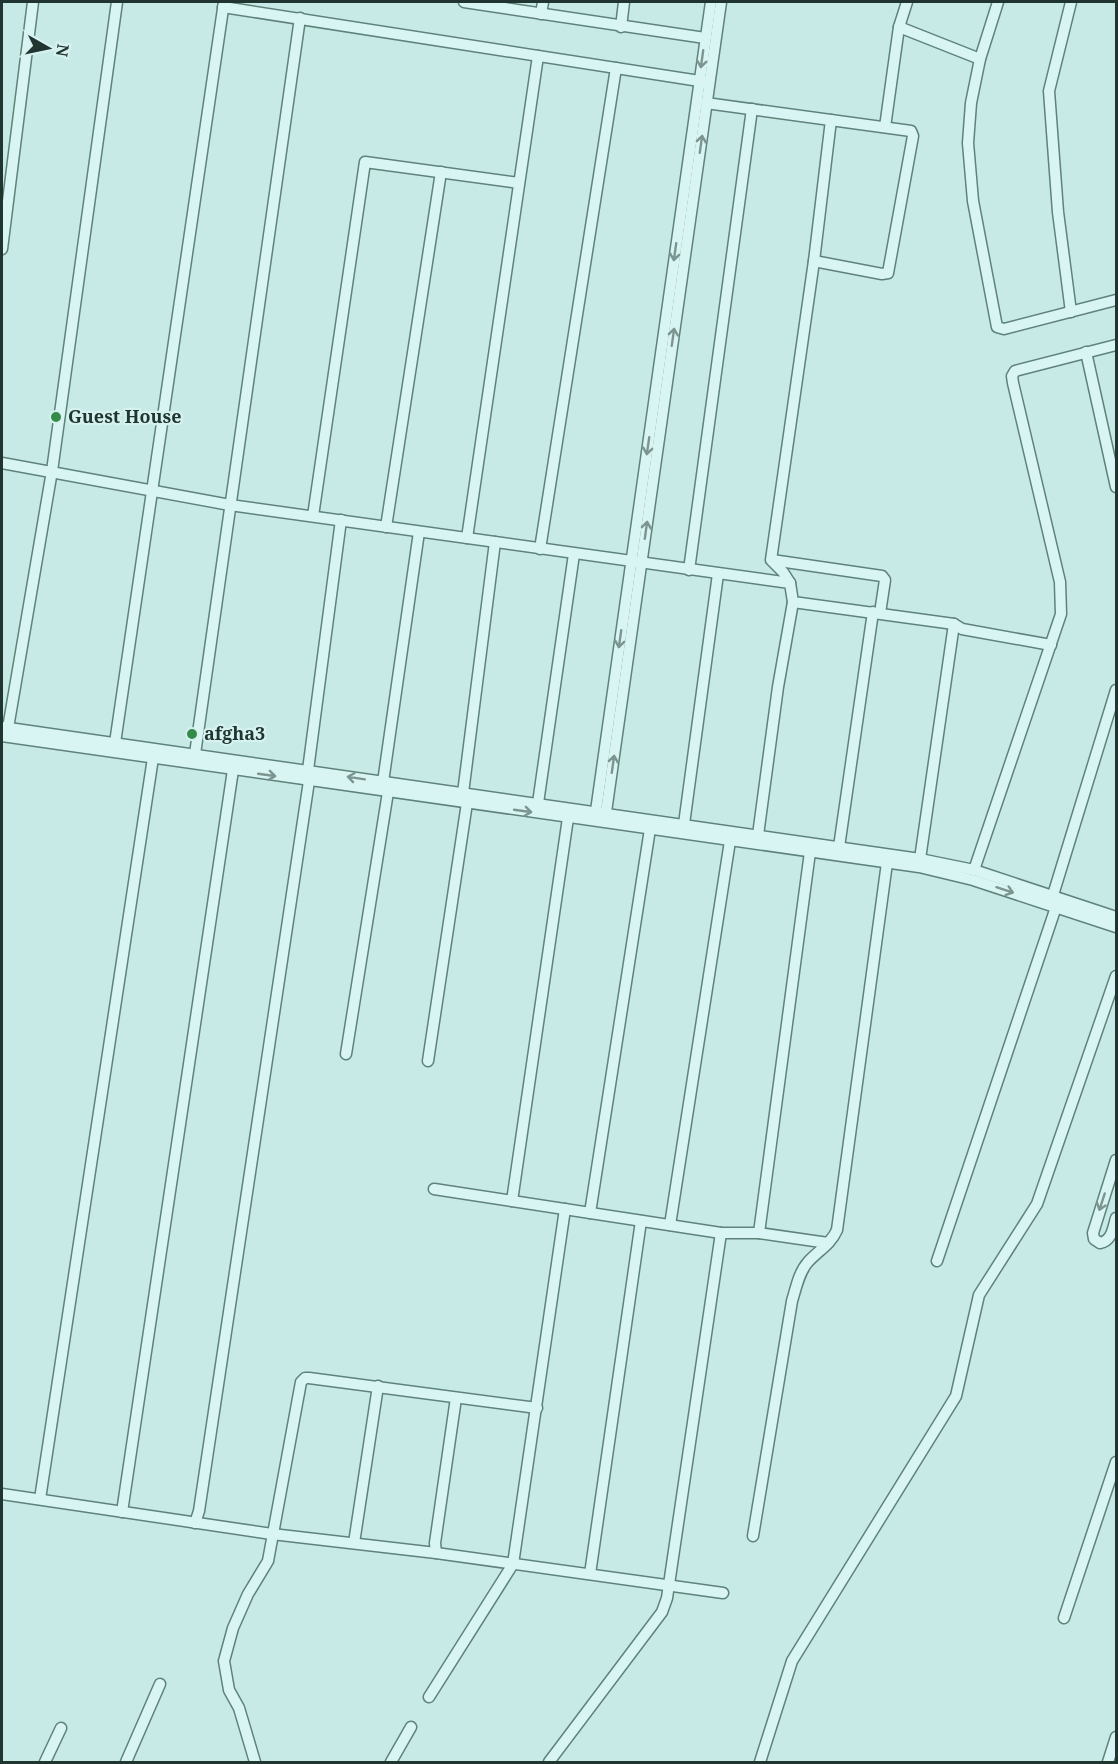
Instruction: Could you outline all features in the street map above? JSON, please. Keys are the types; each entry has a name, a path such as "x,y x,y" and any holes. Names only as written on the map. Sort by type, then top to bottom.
{"street":[{"path":"2,249 33,2"},
{"path":"117,2 52,471 4,730 153,758 232,770 308,776"},
{"path":"464,2 705,38"},
{"path":"541,14 543,2"},
{"path":"621,27 624,2"},
{"path":"636,562 706,103 705,38 711,2"},
{"path":"600,817 705,81 721,2"},
{"path":"885,127 899,27 907,2"},
{"path":"998,2 980,59 970,103 968,143 973,201 995,321 998,327 1004,329 1116,300"},
{"path":"1071,2 1049,91 1058,212 1071,312"},
{"path":"115,743 224,4 300,18 705,81"},
{"path":"195,754 300,18"},
{"path":"899,27 980,59"},
{"path":"467,538 538,56"},
{"path":"540,549 616,68"},
{"path":"706,103 911,131 913,136 888,273 882,274 813,261"},
{"path":"689,570 752,109"},
{"path":"771,560 831,120"},
{"path":"314,516 365,162 519,183"},
{"path":"386,527 441,172"},
{"path":"974,870 1061,614 1060,582 1012,376 1015,370 1116,345"},
{"path":"1086,352 1116,487"},
{"path":"2,464 52,471 152,492 230,505 790,583"},
{"path":"195,1523 199,1511 308,776 341,520"},
{"path":"346,1053 386,787 419,532"},
{"path":"428,1062 465,798 495,542"},
{"path":"538,803 574,554"},
{"path":"758,835 778,687 793,602 790,583 771,560"},
{"path":"771,560 882,576 885,580 877,612 838,847"},
{"path":"684,824 718,574"},
{"path":"793,602 954,624 962,629 1051,645"},
{"path":"920,859 954,624"},
{"path":"1053,895 1116,690"},
{"path":"77,742 115,743 195,754 308,776 465,798 568,818 600,817 684,824 920,859 1116,927"},
{"path":"40,1499 153,758"},
{"path":"122,1512 232,770"},
{"path":"465,798 538,803 650,829 730,841 957,872 974,870 1116,917"},
{"path":"512,1201 568,818"},
{"path":"591,1213 650,829"},
{"path":"670,1225 730,841"},
{"path":"759,1233 810,852"},
{"path":"753,1536 792,1301 802,1270 834,1237 837,1230 887,863"},
{"path":"937,1261 1056,907"},
{"path":"760,1762 792,1661 956,1396 979,1295 1037,1204 1116,976"},
{"path":"1116,1160 1093,1233 1094,1239 1100,1243 1110,1238 1116,1218"},
{"path":"434,1189 721,1233 759,1233 828,1243"},
{"path":"429,1697 513,1564 565,1209"},
{"path":"590,1574 641,1221"},
{"path":"549,1762 662,1612 667,1598 721,1233"},
{"path":"255,1762 239,1708 229,1690 224,1661 233,1628 248,1594 268,1561 301,1382 304,1378 537,1408"},
{"path":"354,1543 378,1386"},
{"path":"436,1553 435,1543 456,1398"},
{"path":"1064,1618 1116,1462"},
{"path":"2,1494 272,1534 436,1553 723,1593"},
{"path":"126,1762 160,1684"},
{"path":"391,1762 411,1727"},
{"path":"45,1762 61,1728"},
{"path":"1108,1762 1116,1738"}],"place":[{"name":"Guest House","path":"56,417"},
{"name":"afgha3","path":"192,734"}]}
